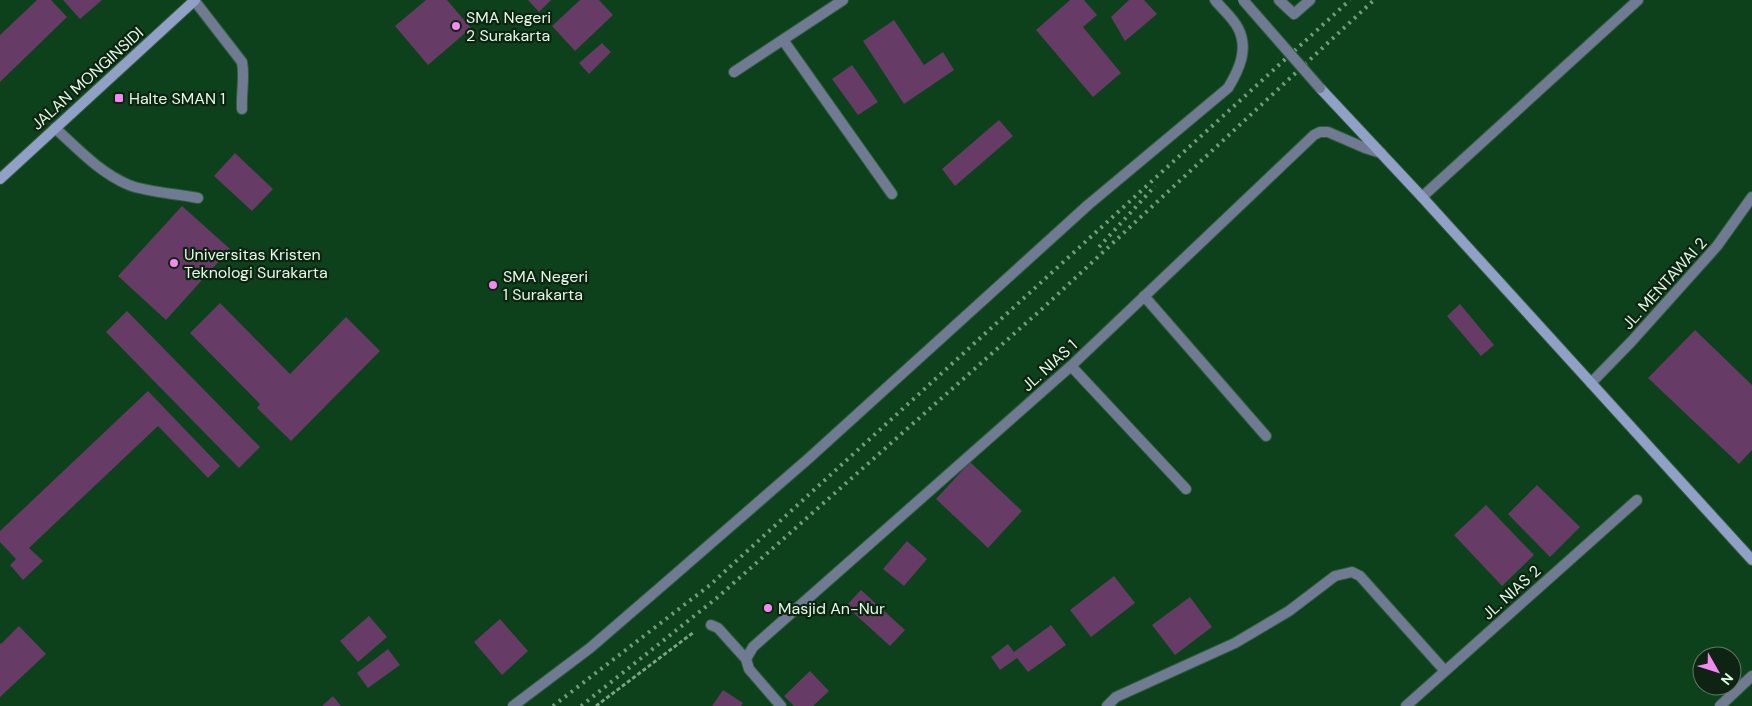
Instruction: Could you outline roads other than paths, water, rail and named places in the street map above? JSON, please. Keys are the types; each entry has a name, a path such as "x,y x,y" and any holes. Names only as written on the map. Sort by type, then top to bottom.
{"main road":[{"name":"JALAN MONGINSIDI","path":"0,179 195,0"},
{"path":"1320,88 1422,197 1752,560"}],"street":[{"path":"195,0 242,62 244,74 241,90 242,109"},
{"path":"734,72 843,0"},
{"path":"512,706 590,648 670,579 808,459 1088,205 1228,88 1242,60 1241,40 1238,28 1215,0"},
{"path":"1243,0 1320,88"},
{"path":"1279,0 1294,14 1310,0"},
{"path":"1422,197 1638,0"},
{"path":"783,40 892,194"},
{"path":"54,128 99,168 118,180 131,186 198,198"},
{"name":"JL. NIAS 1","path":"746,659 753,647 1071,366 1314,135 1320,132 1328,132 1364,148 1381,153"},
{"name":"JL. MENTAWAI 2","path":"1591,383 1631,342 1717,246 1752,197"},
{"path":"1144,296 1266,436"},
{"path":"1071,366 1186,489"},
{"name":"JL. NIAS 2","path":"1406,706 1637,500"},
{"path":"1107,706 1116,697 1235,643 1289,611 1335,576 1352,572 1360,576 1445,671"},
{"path":"711,625 718,628 746,659 749,669 781,706"},
{"path":"1720,706 1752,676"}],"railway":[{"path":"553,706 710,585 1350,0"},
{"path":"581,706 718,597 1043,308 1374,0"},
{"path":"1099,247 1155,186"}],"place":[{"name":"SMA Negeri 2 Surakarta","path":"456,26"},
{"name":"Halte SMAN 1","path":"119,98"},
{"name":"Universitas Kristen Teknologi Surakarta","path":"174,263"},
{"name":"SMA Negeri 1 Surakarta","path":"493,285"},
{"name":"Masjid An-Nur","path":"768,608"}]}
